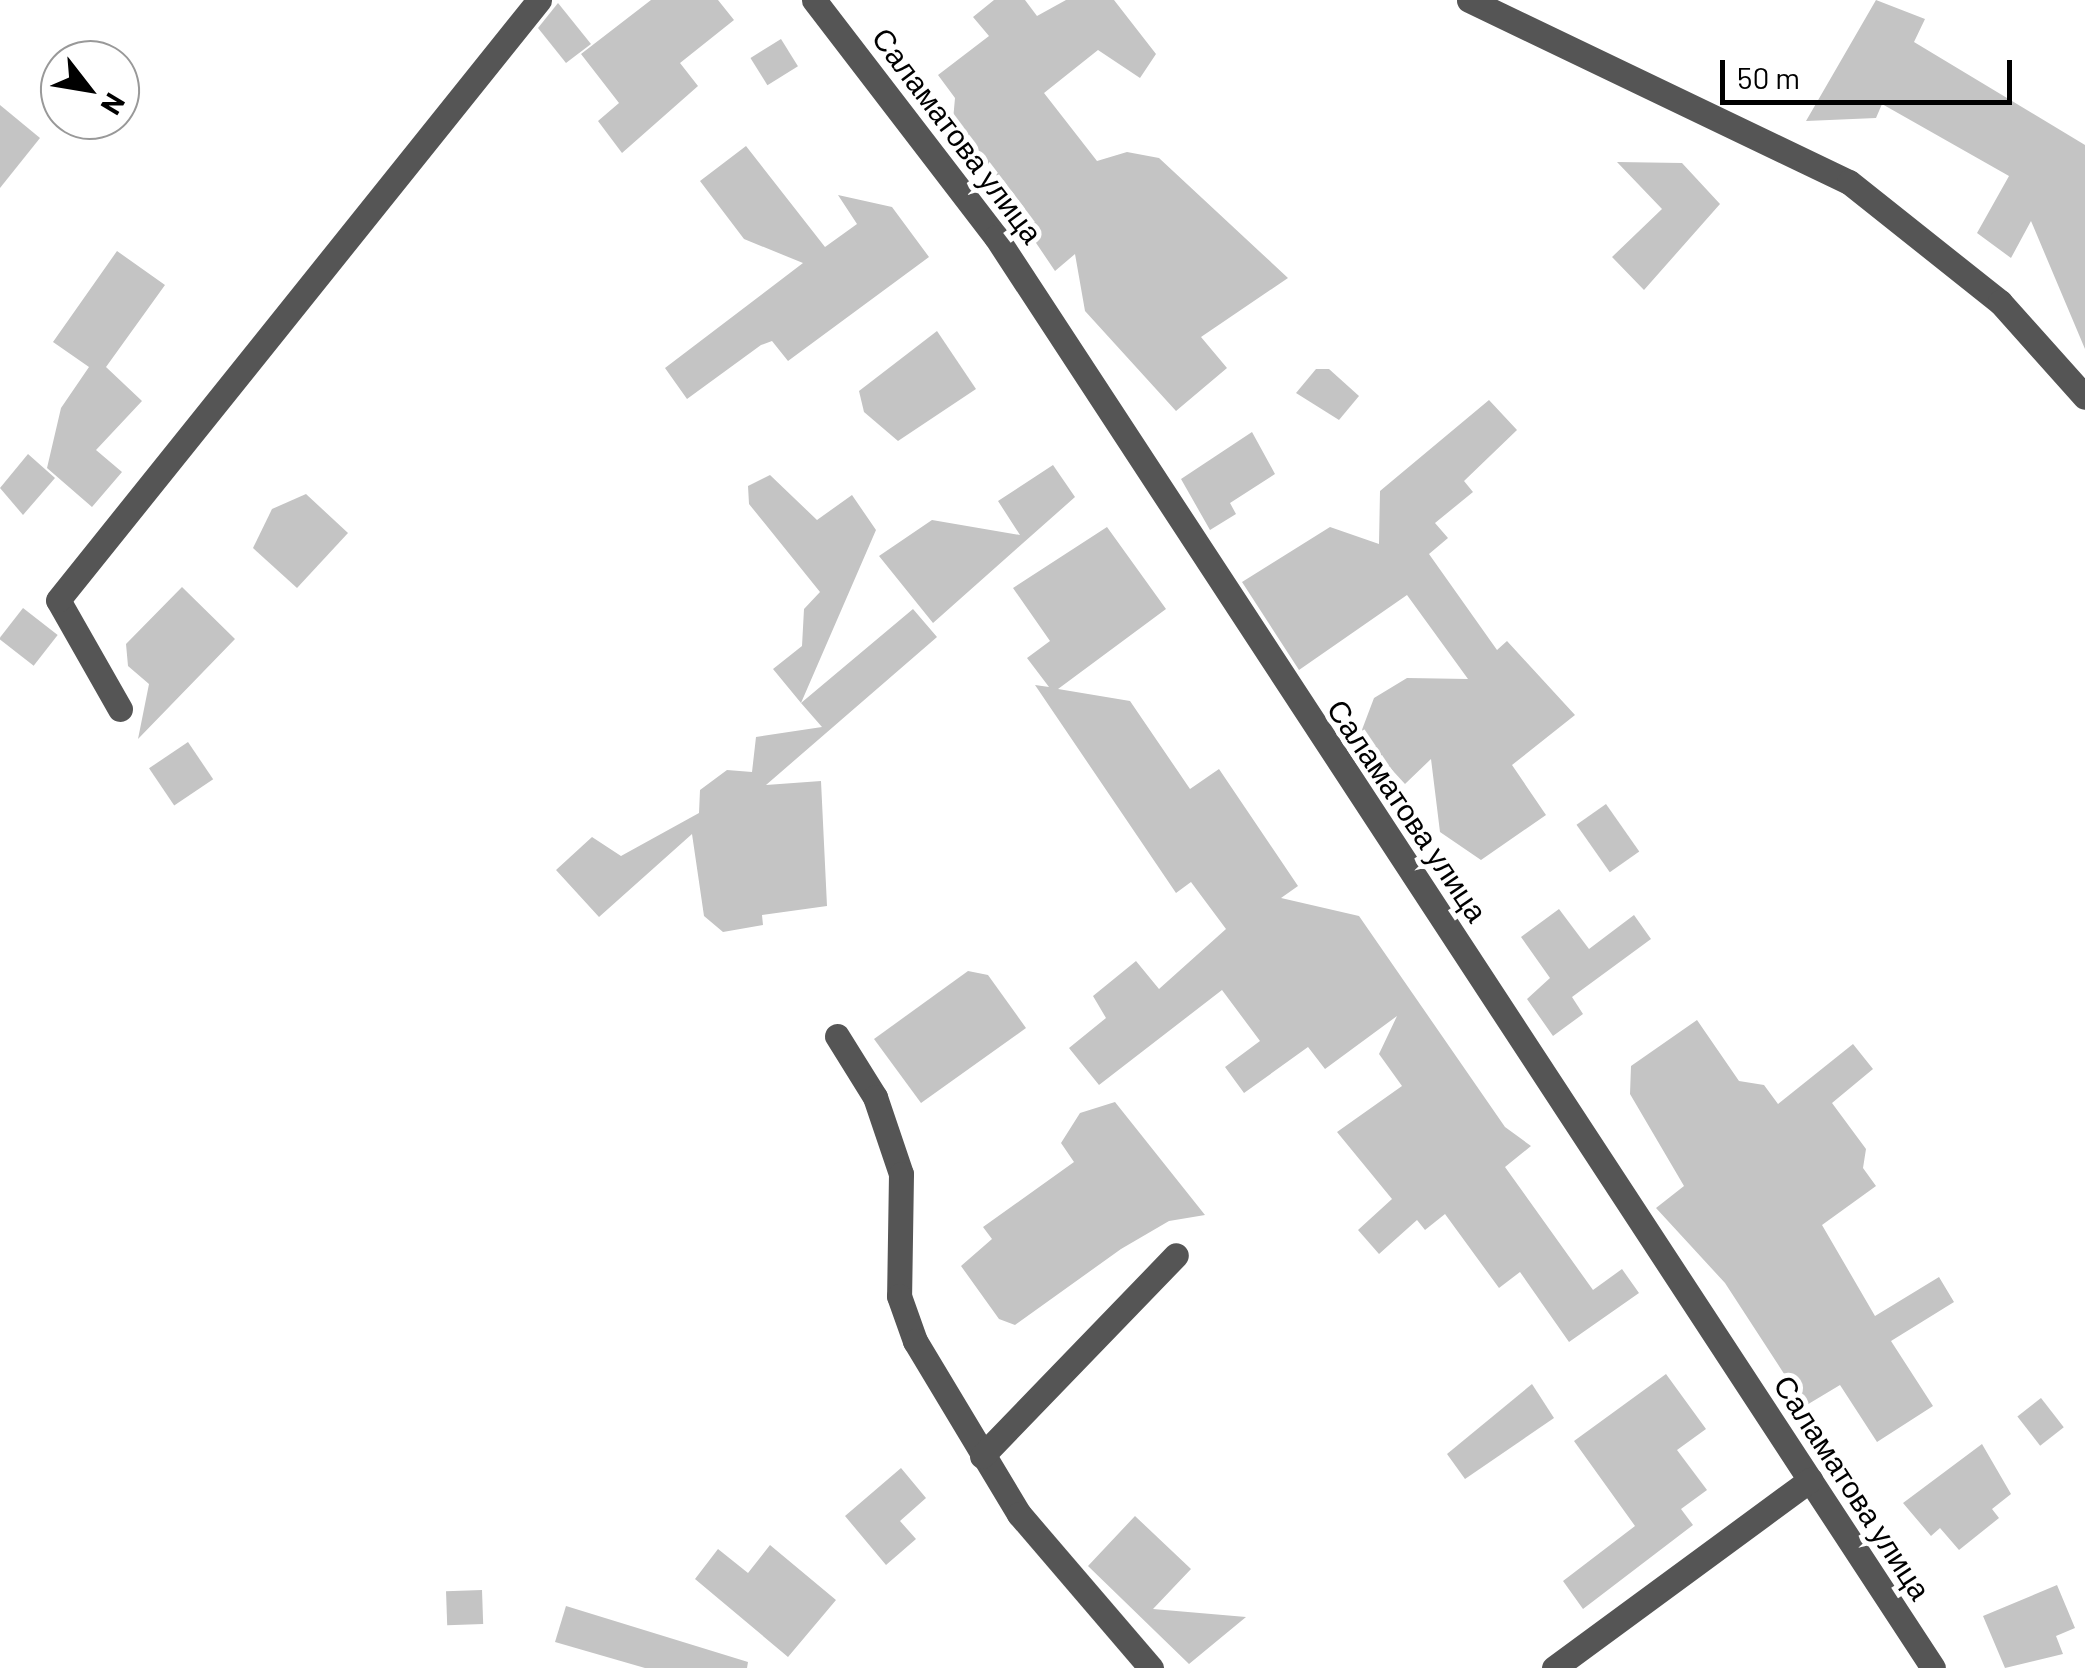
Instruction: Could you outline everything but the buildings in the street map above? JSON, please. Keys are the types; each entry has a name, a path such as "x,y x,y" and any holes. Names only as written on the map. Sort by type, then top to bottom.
{"street":[{"path":"120,709 58,600 539,0"},
{"name":"Саламатова улица","path":"814,0 1006,252 1932,1668"},
{"path":"1469,0 1849,182 2000,302 2085,396"},
{"path":"837,1036 875,1097 902,1174 899,1296 982,1456 1019,1514 1150,1668"},
{"path":"982,1456 1176,1256"},
{"path":"1554,1668 1810,1480"}]}
